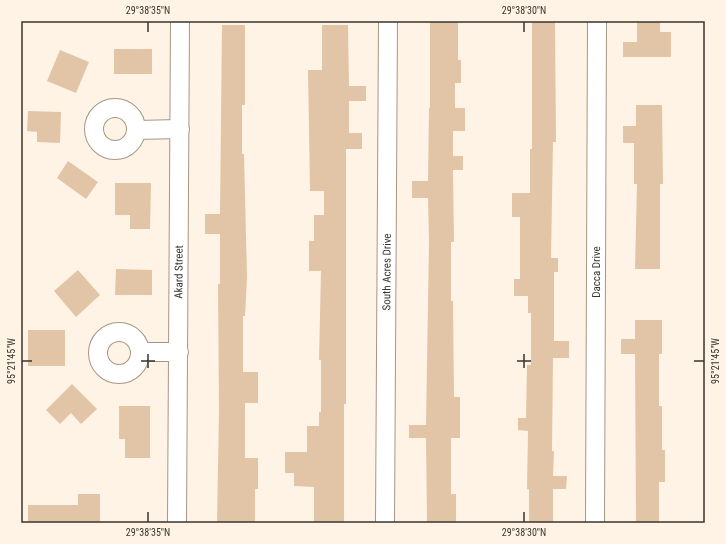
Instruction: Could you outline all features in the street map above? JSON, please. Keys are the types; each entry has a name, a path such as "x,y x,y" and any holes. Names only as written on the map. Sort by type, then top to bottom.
{"street":[{"name":"Akard Street","path":"177,523 180,21"},
{"name":"South Acres Drive","path":"385,523 388,21"},
{"name":"Dacca Drive","path":"595,523 597,21"},
{"path":"136,130 180,129"},
{"path":"140,352 179,352"}],"building":[{"path":"430,21 458,21 458,60 461,60 461,83 455,83 455,108 465,108 465,131 453,131 453,156 463,156 463,170 453,170 454,242 451,242 454,397 460,397 460,438 451,438 451,494 456,494 456,523 427,523 426,438 409,438 409,425 426,425 429,242 428,198 412,198 412,181 428,181"},
{"path":"637,21 660,21 660,32 671,32 671,57 623,57 623,42 637,42"},
{"path":"532,22 555,22 556,142 553,142 551,258 558,258 558,272 554,272 554,341 569,341 569,358 553,358 553,476 567,476 566,489 553,489 553,523 529,523 529,489 527,489 528,431 518,430 518,418 526,418 527,365 531,365 531,313 528,313 528,296 514,296 514,279 520,279 520,217 512,217 512,193 530,193 530,149 532,149"},
{"path":"222,25 245,25 245,105 242,105 242,154 244,154 247,277 245,316 243,316 243,372 258,372 258,403 245,403 245,458 258,458 258,489 255,489 255,523 217,523 219,411 218,284 220,284 220,234 205,234 205,214 220,214"},
{"path":"322,25 348,25 349,86 366,86 366,101 349,101 349,133 362,133 362,149 346,149 346,404 344,404 344,523 314,523 314,487 294,486 294,473 285,473 285,452 307,452 307,426 319,426 319,412 321,412 321,360 319,360 321,271 309,271 309,241 314,241 314,215 324,215 324,191 310,191 308,70 322,70"},
{"path":"114,49 152,49 152,74 114,74"},
{"path":"60,50 89,62 76,93 47,81"},
{"path":"636,105 662,105 663,184 660,184 660,269 635,269 637,184 634,184 634,143 623,143 623,126 636,126"},
{"path":"28,111 61,112 60,143 37,142 37,132 27,131"},
{"path":"68,161 98,182 86,199 57,178"},
{"path":"115,183 151,183 150,229 130,229 130,215 115,215"},
{"path":"116,269 152,270 152,295 115,295"},
{"path":"78,270 100,295 76,317 54,291"},
{"path":"635,320 662,320 662,354 659,354 659,406 662,406 662,450 665,450 665,482 659,482 659,523 636,523 635,354 621,354 621,339 635,339"},
{"path":"28,330 65,330 65,366 28,366"},
{"path":"72,384 97,409 81,424 71,413 60,424 46,410"},
{"path":"119,406 150,406 150,458 125,458 125,439 119,439"},
{"path":"78,494 100,494 100,523 28,523 28,505 78,505"}]}
